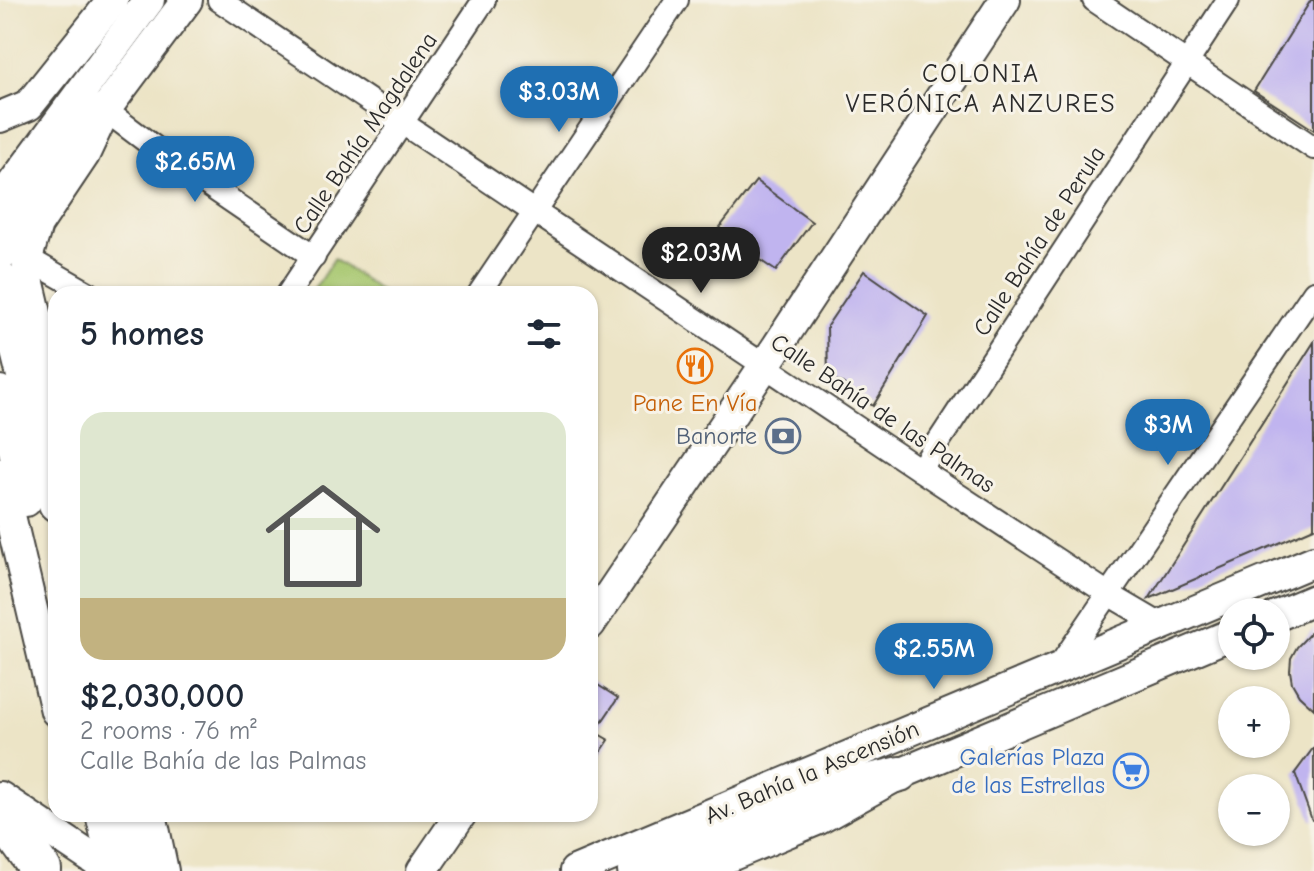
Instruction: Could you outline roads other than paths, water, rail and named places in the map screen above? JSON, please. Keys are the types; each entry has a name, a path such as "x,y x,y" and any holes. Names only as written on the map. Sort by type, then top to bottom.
{"highway":[{"path":"0,819 8,824 41,871"},
{"path":"0,843 41,871"}],"main road":[{"path":"0,117 29,105 113,0"},
{"path":"48,364 28,279 14,256 14,215 105,110 187,0"},
{"path":"598,612 1005,0"},
{"path":"0,201 145,5"},
{"path":"0,279 48,472"},
{"path":"0,391 48,590"},
{"path":"0,473 48,669"},
{"name":"Av. Bahía la Ascensión","path":"575,871 1314,561"},
{"path":"1290,610 1314,600"},
{"name":"Av. Bahía la Ascensión","path":"694,871 819,819 900,774 1218,640"},
{"path":"635,871 816,794 900,774"},
{"path":"0,797 48,816"},
{"path":"61,822 113,871"},
{"path":"103,822 113,871"},
{"path":"131,822 134,871"},
{"path":"153,822 163,871"},
{"path":"422,871 456,822"}],"street":[{"name":"Calle Bahía de las Palmas","path":"219,0 920,470 1161,625"},
{"name":"Calle Bahía Magdalena","path":"294,286 484,0"},
{"path":"484,286 677,0"},
{"path":"1094,0 1314,148"},
{"name":"Calle Bahía de Perula","path":"920,470 1228,0"},
{"path":"105,110 170,159 314,257"},
{"path":"14,256 74,286"},
{"path":"1058,668 1314,292"}],"place":[{"name":"Pane En Vía","path":"695,366"},
{"name":"Banorte","path":"783,436"},
{"name":"Galerías Plaza de las Estrellas","path":"1131,771"}],"district":[{"name":"COLONIA VERÓNICA ANZURES","path":"981,89"}]}
